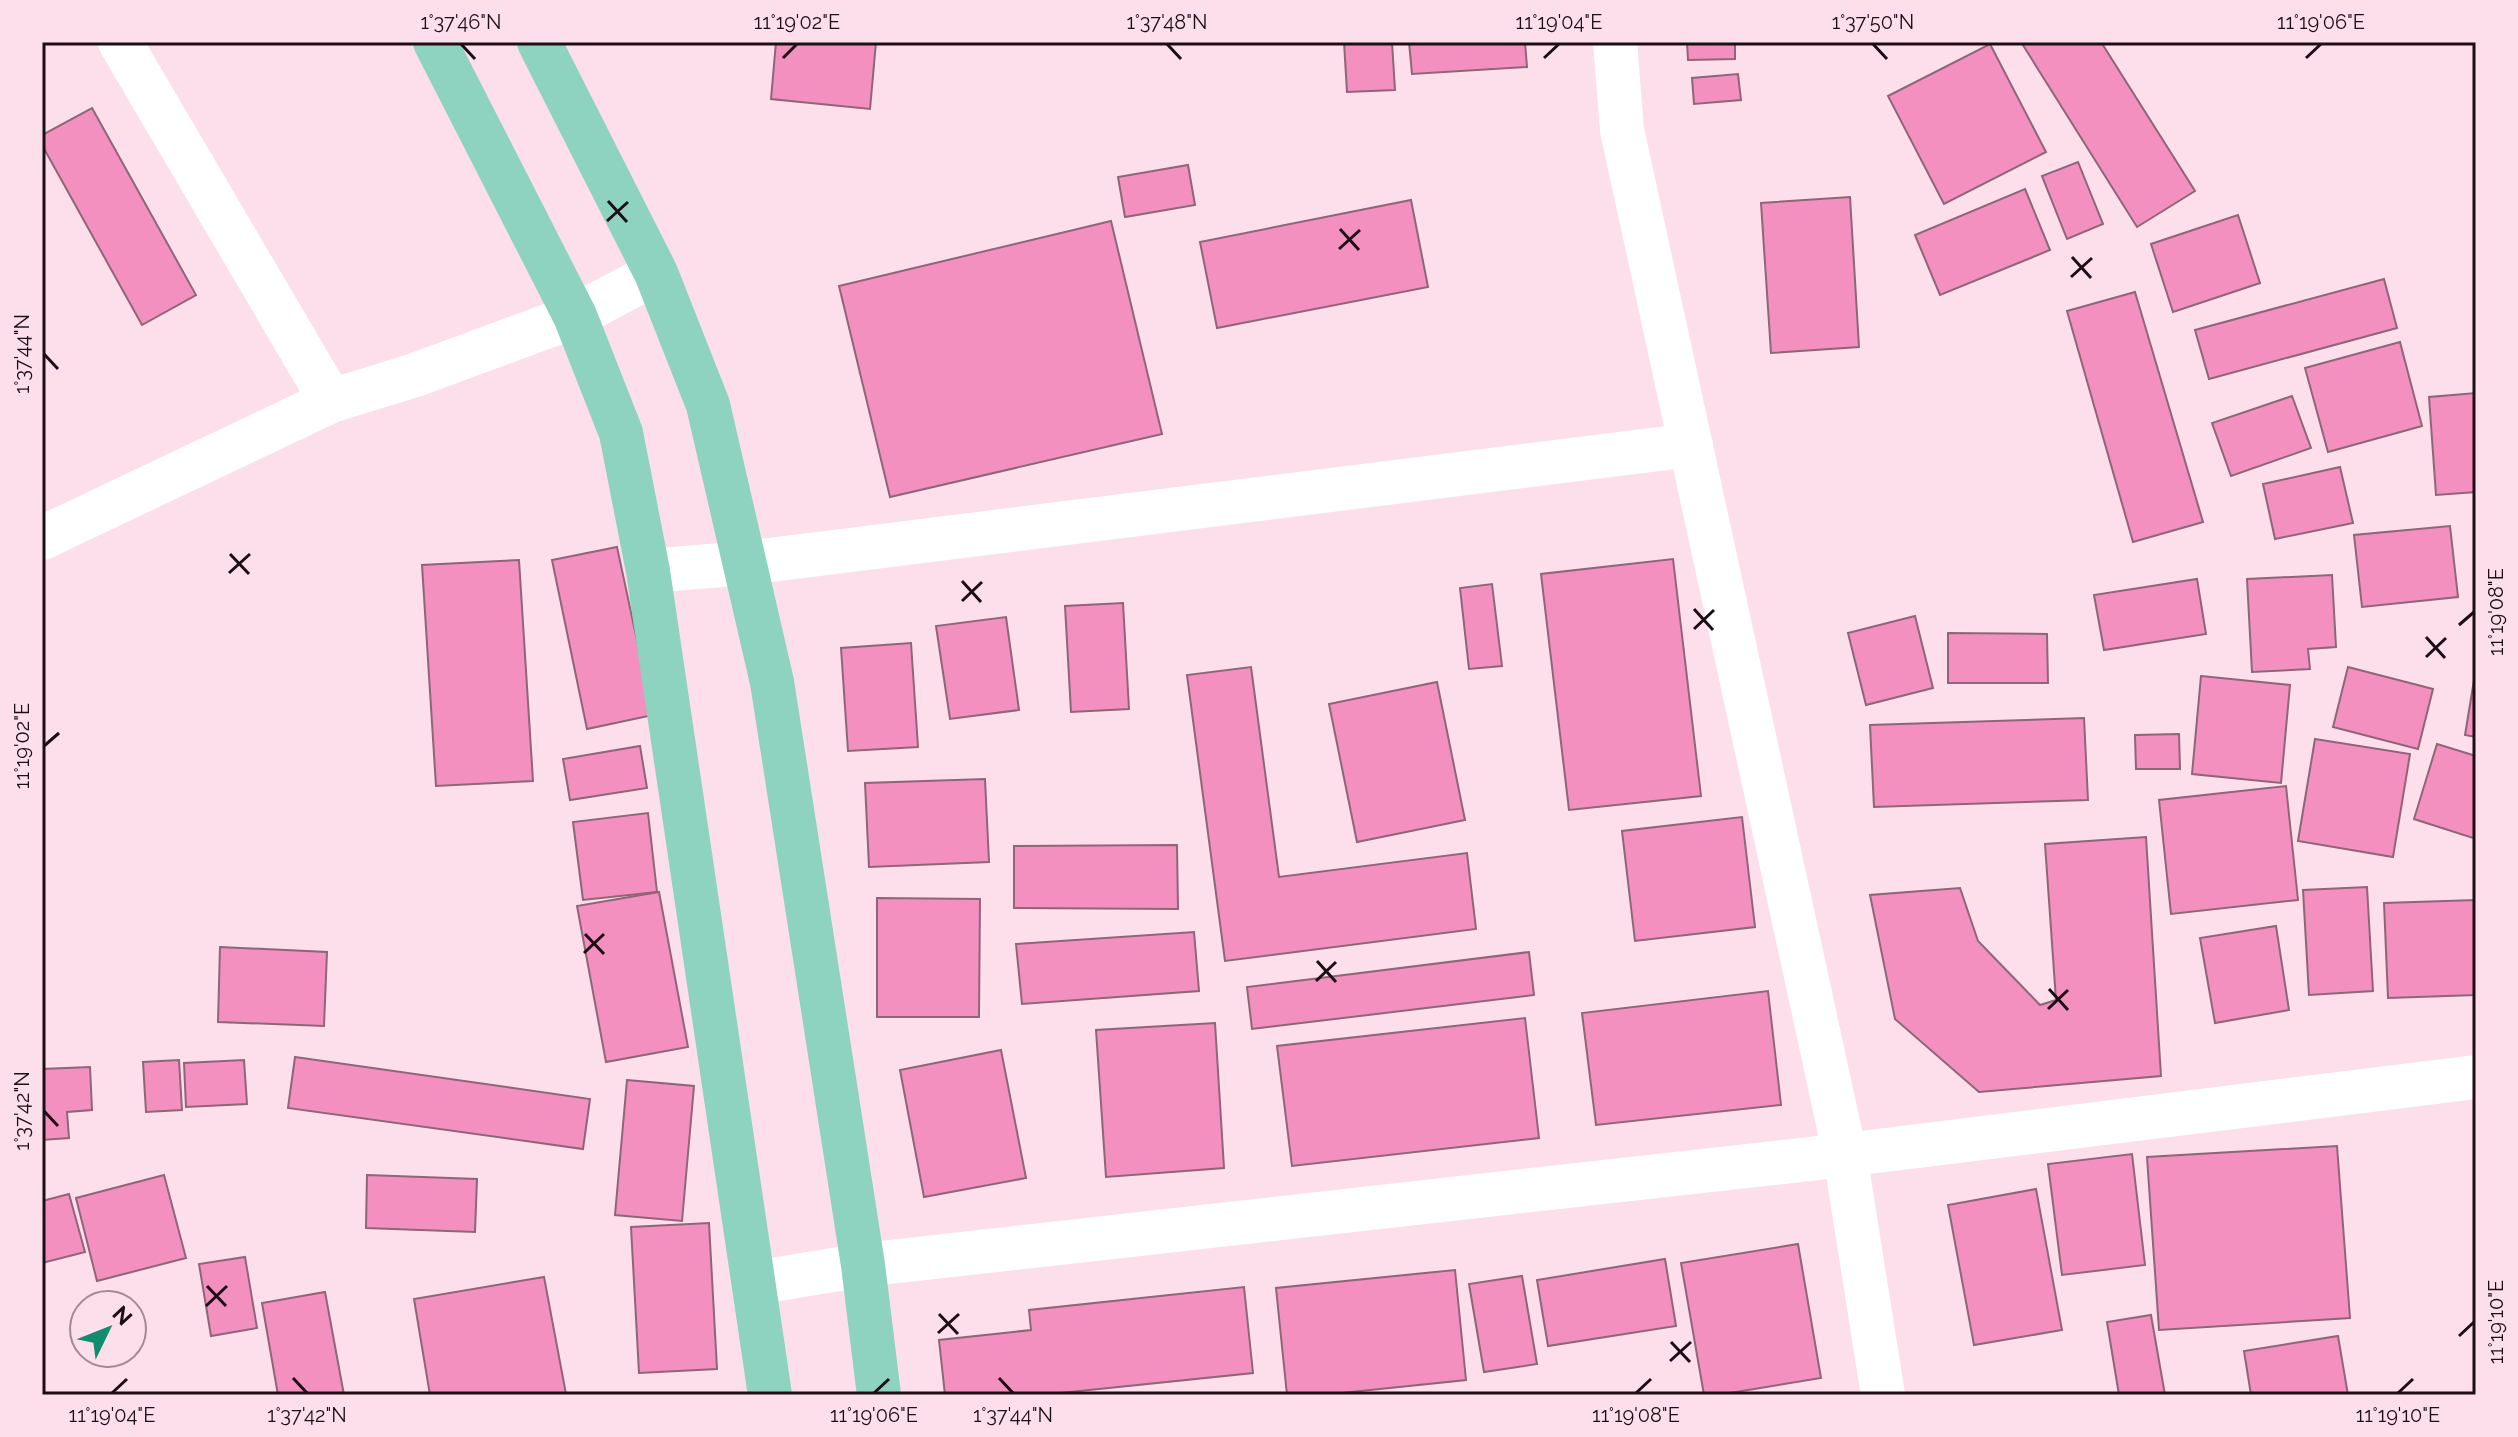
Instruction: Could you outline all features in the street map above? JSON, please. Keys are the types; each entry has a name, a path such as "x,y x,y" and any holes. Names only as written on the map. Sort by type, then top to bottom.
{"main road":[{"path":"435,42 575,316 621,433 648,571 770,1395"},
{"path":"539,42 656,273 708,405 772,682 863,1265 879,1395"}],"street":[{"path":"120,42 331,401"},
{"path":"1615,42 1622,130 1845,1155 1883,1395"},
{"path":"42,538 331,401 415,375 575,316 656,273"},
{"path":"648,571 746,563 1691,445"},
{"path":"754,1283 863,1265 1845,1155 2476,1077"}],"building":[{"path":"776,42 876,42 870,109 771,99"},
{"path":"1344,42 1392,42 1395,90 1347,92"},
{"path":"1409,42 1525,42 1527,67 1412,74"},
{"path":"1687,42 1735,42 1735,59 1688,60"},
{"path":"2021,42 2101,42 2195,191 2137,227"},
{"path":"1990,44 2046,152 1944,204 1888,96"},
{"path":"1738,74 1741,100 1694,104 1692,78"},
{"path":"92,108 196,295 142,325 42,145 42,135"},
{"path":"2078,162 2103,224 2067,239 2042,176"},
{"path":"1188,165 1195,205 1125,217 1118,177"},
{"path":"2025,189 2050,250 1940,295 1915,235"},
{"path":"1850,197 1859,347 1771,353 1761,203"},
{"path":"1411,200 1428,287 1217,328 1200,242"},
{"path":"2238,215 2260,283 2173,312 2151,244"},
{"path":"1111,221 1162,434 890,497 839,286"},
{"path":"2384,279 2397,328 2209,379 2195,330"},
{"path":"2135,292 2203,522 2133,542 2067,311"},
{"path":"2400,342 2422,426 2328,452 2305,368"},
{"path":"2476,393 2476,492 2436,495 2429,397"},
{"path":"2292,396 2311,448 2231,476 2212,423"},
{"path":"2340,467 2353,523 2275,539 2263,484"},
{"path":"2450,526 2458,597 2362,607 2354,535"},
{"path":"617,547 653,715 587,729 552,560"},
{"path":"1673,559 1701,796 1569,810 1541,574"},
{"path":"519,560 533,781 436,786 422,565"},
{"path":"2332,575 2336,647 2308,649 2310,669 2252,672 2247,579"},
{"path":"2197,579 2206,634 2104,650 2094,595"},
{"path":"1492,584 1502,666 1469,669 1460,588"},
{"path":"1123,603 1129,709 1071,712 1065,606"},
{"path":"1915,616 1933,688 1866,705 1848,633"},
{"path":"1006,617 1019,710 950,719 936,626"},
{"path":"1948,633 2047,634 2048,683 1948,683"},
{"path":"911,643 918,747 848,751 841,648"},
{"path":"1251,667 1279,877 1467,853 1476,929 1225,961 1187,675"},
{"path":"2348,667 2433,689 2418,749 2333,727"},
{"path":"2476,668 2476,737 2465,735"},
{"path":"2201,676 2290,685 2281,783 2192,774"},
{"path":"1437,682 1465,820 1357,842 1329,704"},
{"path":"2084,718 2088,800 1874,807 1870,725"},
{"path":"2179,734 2180,769 2136,769 2135,735"},
{"path":"2315,739 2410,754 2393,857 2298,841"},
{"path":"2437,744 2476,756 2476,839 2414,819"},
{"path":"640,746 647,788 570,800 563,759"},
{"path":"985,779 989,862 869,867 865,783"},
{"path":"2286,786 2298,900 2171,914 2159,800"},
{"path":"648,813 657,892 583,900 573,822"},
{"path":"1742,817 1755,927 1635,941 1622,831"},
{"path":"2146,837 2161,1076 1979,1092 1895,1019 1870,895 1960,888 1978,941 2040,1005 2056,1000 2045,844"},
{"path":"1177,845 1178,909 1014,908 1014,846"},
{"path":"2367,887 2373,991 2309,995 2303,890"},
{"path":"659,892 688,1047 606,1062 577,906"},
{"path":"877,898 980,899 979,1017 877,1017"},
{"path":"2476,900 2476,995 2388,998 2384,903"},
{"path":"2276,926 2289,1010 2215,1023 2200,938"},
{"path":"1194,932 1199,991 1022,1004 1016,944"},
{"path":"220,947 327,952 324,1026 218,1022"},
{"path":"1529,952 1534,995 1252,1029 1247,987"},
{"path":"1768,991 1781,1105 1596,1125 1582,1013"},
{"path":"1525,1018 1539,1138 1292,1166 1277,1046"},
{"path":"1215,1023 1224,1168 1106,1177 1096,1030"},
{"path":"1001,1050 1026,1178 924,1197 900,1070"},
{"path":"295,1057 590,1099 583,1149 288,1108"},
{"path":"179,1060 182,1110 146,1112 143,1062"},
{"path":"244,1060 247,1104 186,1107 184,1063"},
{"path":"90,1067 92,1110 67,1112 69,1138 42,1140 42,1069"},
{"path":"627,1080 694,1086 682,1221 615,1215"},
{"path":"2337,1146 2350,1318 2159,1330 2147,1157"},
{"path":"2132,1154 2145,1265 2062,1275 2048,1164"},
{"path":"164,1175 186,1258 97,1281 76,1198"},
{"path":"367,1175 477,1179 475,1232 366,1228"},
{"path":"2036,1189 2062,1330 1974,1345 1948,1205"},
{"path":"69,1194 85,1252 42,1263 42,1201"},
{"path":"709,1223 717,1369 639,1373 631,1227"},
{"path":"1798,1244 1821,1378 1704,1395 1681,1263"},
{"path":"245,1257 257,1328 211,1336 199,1264"},
{"path":"1665,1259 1676,1326 1548,1346 1537,1280"},
{"path":"1455,1270 1466,1380 1322,1395 1287,1395 1276,1288"},
{"path":"1522,1276 1537,1364 1484,1372 1469,1284"},
{"path":"544,1277 566,1394 430,1395 414,1299"},
{"path":"1244,1287 1253,1373 1041,1395 945,1395 939,1340 1031,1330 1029,1310"},
{"path":"325,1292 344,1395 278,1395 262,1303"},
{"path":"2151,1315 2165,1395 2119,1395 2107,1322"},
{"path":"2338,1336 2348,1395 2251,1395 2244,1351"}]}
